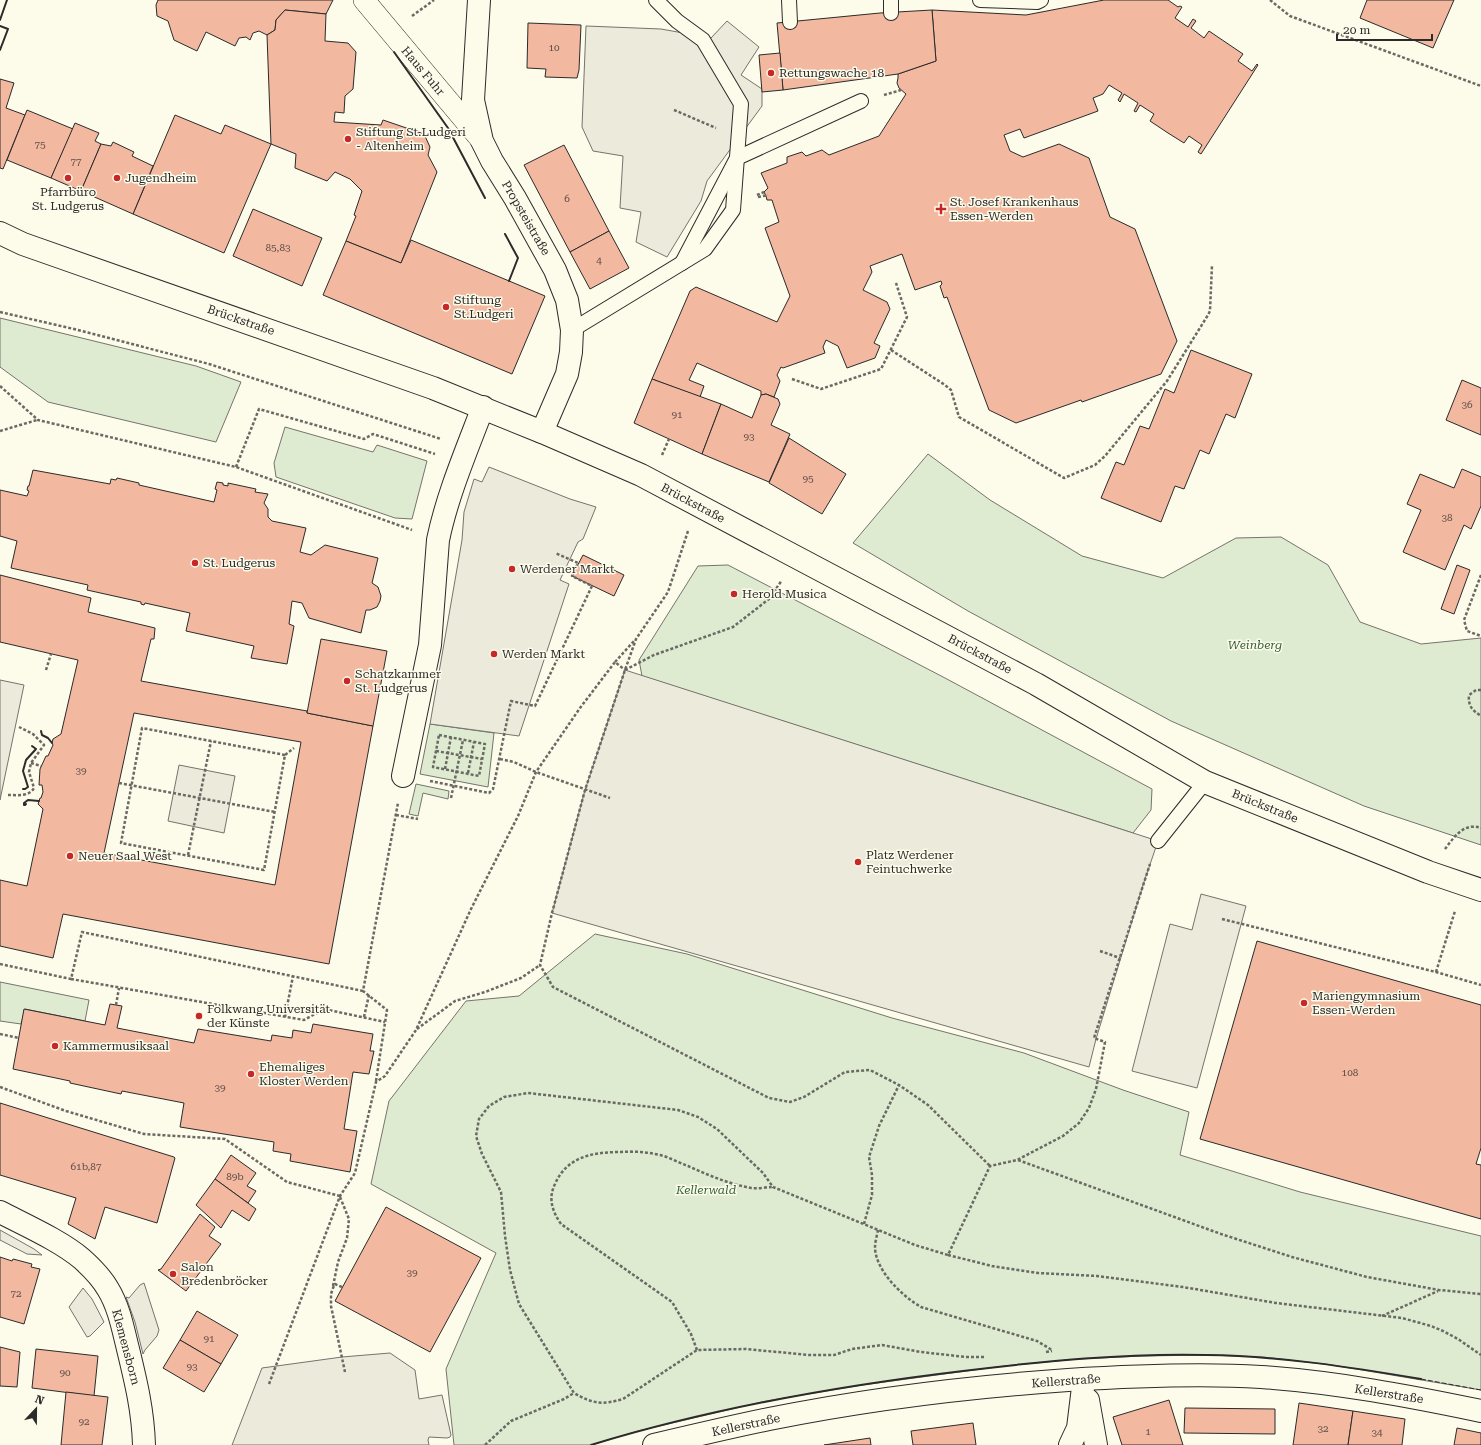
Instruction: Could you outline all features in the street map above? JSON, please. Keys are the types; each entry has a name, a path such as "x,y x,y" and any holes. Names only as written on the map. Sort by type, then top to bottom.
{"street":[{"name":"Haus Fuhr","path":"364,0 482,141"},
{"name":"Propsteistraße","path":"479,0 473,100 482,141 492,161 516,198 555,270 567,300 572,330 571,352 567,374 542,432"},
{"name":"Brückstraße","path":"0,233 23,244 425,385 483,407 641,475 1036,684 1205,782 1428,872 1472,887"},
{"path":"0,243 23,244"},
{"path":"403,776 430,645 438,540 442,523 467,448 483,407"},
{"name":"Klemensborn","path":"0,1212 80,1257 95,1271 108,1289 122,1322 136,1382 143,1421 144,1445"},
{"name":"Kellerstraße","path":"654,1445 769,1419 864,1402 935,1392 1084,1379 1144,1376 1261,1377 1329,1384 1410,1397 1481,1411"},
{"path":"1070,1445 1078,1428 1084,1379"},
{"path":"1084,1379 1096,1445"}],"lane":[{"path":"572,330 705,249 733,210 741,104 703,40 677,21 656,0"},
{"path":"789,0 790,22"},
{"path":"980,0 1037,2 1041,0"},
{"path":"682,264 736,158 861,101"},
{"path":"1158,841 1205,782"}],"path":[{"path":"1270,0 1290,16 1481,86"},
{"path":"674,110 738,138"},
{"path":"891,350 951,390 959,416 1064,478 1095,464 1105,456 1167,381 1210,311 1212,265"},
{"path":"792,379 821,389 880,370 907,316 896,283"},
{"path":"0,312 74,329 209,364 467,448"},
{"path":"0,386 38,420 236,467 438,540"},
{"path":"236,467 259,409 364,440 374,434 438,454"},
{"path":"0,431 38,420"},
{"path":"376,1082 384,1076 416,1030 472,909 518,816 536,772 580,708 615,662 636,639 668,592 697,504"},
{"path":"363,991 403,776 489,793 493,789 511,701 535,706 592,586 572,576 578,563 555,553"},
{"path":"625,670 654,655 734,627 769,599 796,557"},
{"path":"1481,574 1464,620 1467,631 1481,636"},
{"path":"636,639 585,790 552,913 540,966 553,987 769,1098 790,1102 804,1097 845,1072 870,1070 900,1085 928,1105 990,1166"},
{"path":"46,670 51,654"},
{"path":"615,662 625,670"},
{"path":"1481,690 1476,690 1469,695 1468,704 1481,716"},
{"path":"8,795 31,793 34,788 30,772 31,763 44,744 33,734 19,727"},
{"path":"285,754 264,870 121,843 142,728 285,754 294,748"},
{"path":"439,735 451,737 485,744 479,776 433,767 439,735"},
{"path":"445,769 451,737"},
{"path":"451,798 463,740"},
{"path":"188,855 211,741"},
{"path":"468,773 474,742"},
{"path":"410,746 482,759"},
{"path":"500,759 514,762 536,772 610,798"},
{"path":"31,763 41,766"},
{"path":"119,782 275,812"},
{"path":"396,815 418,819"},
{"path":"1454,836 1468,827 1476,826 1481,828"},
{"path":"990,1166 1017,1160 1063,1136 1079,1123 1089,1108 1096,1089 1105,1042 1094,1038 1152,857"},
{"path":"1436,972 1472,887"},
{"path":"1222,919 1436,972 1481,985"},
{"path":"71,979 82,932 363,991 387,1010 376,1082 354,1173 340,1196 269,1384"},
{"path":"1100,951 1120,958"},
{"path":"0,964 119,988 304,1020 324,1009 385,1022"},
{"path":"416,1030 455,1001 485,992 521,978 540,966"},
{"path":"285,1016 293,976"},
{"path":"116,1005 119,988"},
{"path":"364,1017 369,995"},
{"path":"0,1034 19,1038"},
{"path":"864,1224 872,1195 872,1175 869,1157 878,1126 900,1085"},
{"path":"0,1087 66,1111 144,1134 225,1139 287,1182 340,1196"},
{"path":"773,1187 763,1173 718,1129 698,1117 678,1110 528,1093 504,1097 488,1106 479,1119 476,1136 482,1154 501,1192 510,1270 519,1304 574,1393 585,1399 598,1404 610,1403 623,1399 697,1350 746,1349 809,1355 834,1355 852,1349 882,1345 936,1354 966,1357 987,1357"},
{"path":"697,1350 691,1334 672,1302 561,1224 552,1207 552,1192 555,1183 566,1167 574,1160 596,1152 638,1151 661,1155 715,1178 752,1188 773,1187 915,1245 992,1266 1030,1272 1105,1277 1182,1287 1276,1304 1402,1318 1431,1326 1458,1339 1481,1355"},
{"path":"1017,1160 1221,1234 1292,1257 1367,1277 1439,1290 1481,1294"},
{"path":"948,1255 990,1166"},
{"path":"340,1196 349,1219 347,1238 338,1262 331,1294 331,1306 345,1372"},
{"path":"878,1230 875,1247 877,1260 898,1290 910,1300 921,1307 1037,1341"},
{"path":"333,1288 335,1284 342,1287"},
{"path":"1381,1316 1439,1290"},
{"path":"1045,1352 1052,1351"},
{"path":"485,1445 511,1421 564,1399 574,1393"}],"green space":[{"path":"0,318 196,366 241,382 216,442 48,402 0,367"},
{"path":"285,427 373,452 377,445 427,461 412,519 395,518 276,477 274,463"},
{"name":"Weinberg","path":"928,454 990,500 1082,556 1163,578 1236,538 1281,537 1328,565 1360,622 1421,644 1481,638 1481,845 1364,806 1171,721 968,611 853,543"},
{"path":"728,565 945,678 1152,789 1151,810 1133,833 642,676 639,660 698,566"},
{"path":"430,724 494,733 488,787 420,774"},
{"path":"416,784 449,791 448,799 423,793 418,816 409,814"},
{"name":"Kellerwald","path":"595,934 687,954 892,1018 1024,1053 1123,1090 1189,1112 1180,1155 1300,1192 1481,1236 1481,1390 1332,1365 1263,1357 1206,1355 1078,1359 1004,1366 862,1385 766,1401 638,1431 591,1445 454,1445 446,1369 496,1253 371,1184 389,1101 466,1001 519,996"},
{"path":"0,982 89,1000 85,1021 25,1009 21,1024 0,1021"}],"shaded area":[{"path":"727,21 759,47 741,75 762,89 762,106 707,181 701,201 667,257 636,242 641,212 620,208 623,156 593,151 582,127 586,26 661,29 711,38"},
{"name":"Werden Markt","path":"489,467 570,499 596,507 583,539 578,542 560,580 569,584 519,736 430,724 462,540 464,512 474,479 482,482"},
{"name":"Platz Werdener Feintuchwerke","path":"625,670 1158,841 1096,1039 1089,1067 552,913 585,790"},
{"path":"0,680 24,685 0,800"},
{"path":"179,765 235,776 224,833 168,821"},
{"path":"1201,894 1246,906 1197,1088 1132,1071 1170,924 1192,930"},
{"path":"0,1230 42,1255 27,1254 0,1240"},
{"path":"144,1283 159,1330 157,1336 143,1354 135,1322 126,1297 129,1298 140,1285"},
{"path":"83,1288 92,1299 104,1322 90,1336 87,1337 69,1307"},
{"path":"390,1353 415,1370 419,1399 442,1395 451,1435 450,1437 429,1437 429,1445 232,1445 262,1368 342,1357"}],"building":[{"path":"158,0 333,0 326,14 285,10 276,20 275,30 267,35 259,31 253,33 250,40 246,37 239,38 235,46 206,32 197,51 174,40 168,21 157,16 156,5"},
{"name":"St. Josef Krankenhaus Essen-Werden","path":"1104,0 1168,0 1178,7 1182,7 1175,18 1188,27 1193,19 1196,21 1191,28 1204,38 1209,31 1243,54 1238,61 1252,71 1257,64 1258,65 1201,154 1198,152 1202,145 1189,136 1184,143 1168,133 1150,121 1154,114 1140,105 1136,112 1134,111 1138,103 1124,94 1120,102 1118,100 1122,93 1109,85 1103,94 1093,98 1098,111 1024,138 1020,129 1004,135 1010,151 1023,157 1059,144 1089,158 1110,217 1135,229 1177,341 1161,374 1082,402 1081,400 1016,423 989,410 947,297 944,298 940,286 942,284 941,281 915,290 902,254 870,266 872,272 863,290 887,302 890,309 874,343 880,346 875,358 847,368 838,346 826,340 823,347 825,353 783,368 781,367 777,375 780,381 774,397 766,394 761,395 761,391 697,363 689,380 704,386 700,397 652,379 690,291 696,287 777,322 790,296 765,228 779,222 772,200 767,200 764,192 768,188 761,173 787,163 787,157 802,152 806,156 822,150 829,155 879,136 906,94 899,88 897,83 898,74 936,61 932,10 1026,15"},
{"path":"1367,0 1454,0 1433,48 1360,18"},
{"name":"Stiftung St.Ludgeri - Altenheim","path":"285,10 326,14 325,41 348,43 356,52 353,89 345,96 344,113 335,112 334,122 381,125 383,120 424,134 430,147 428,155 437,172 401,263 346,241 356,216 354,215 362,191 350,179 335,172 327,181 295,168 296,154 271,144 267,35 275,30 276,20"},
{"path":"932,10 936,61 898,74 783,90 777,23 880,13"},
{"path":"528,23 581,25 579,70 577,78 545,77 546,69 527,68"},
{"name":"Rettungswache 18","path":"780,53 783,90 762,92 759,55"},
{"path":"0,79 14,83 6,108 25,115 3,169 0,168"},
{"path":"27,110 73,129 51,178 7,160"},
{"path":"175,115 221,134 225,125 271,144 224,253 133,214"},
{"path":"75,123 99,133 95,141 101,144 81,191 51,178"},
{"name":"Jugendheim","path":"113,142 134,152 132,156 153,166 133,214 81,191 101,144 111,146"},
{"path":"564,145 609,231 570,252 524,165"},
{"path":"253,209 322,238 302,286 233,256"},
{"path":"609,231 629,268 590,289 570,252"},
{"name":"Stiftung St.Ludgeri","path":"411,240 545,296 512,374 323,295 346,241 401,263"},
{"path":"1191,350 1252,374 1235,418 1226,414 1209,454 1200,450 1184,489 1175,486 1161,522 1101,498 1116,462 1124,465 1140,426 1149,429 1165,389 1174,393"},
{"path":"652,379 721,404 702,454 634,423"},
{"path":"1462,380 1481,388 1481,435 1446,420"},
{"path":"766,394 778,399 780,404 771,425 790,434 769,482 702,454 721,404 752,418 761,395"},
{"path":"789,438 846,474 822,514 769,483"},
{"path":"1462,469 1481,477 1481,506 1471,529 1464,525 1445,570 1403,552 1421,510 1407,504 1420,474 1454,488"},
{"name":"St. Ludgerus","path":"33,470 110,484 111,479 116,480 117,478 139,483 139,485 214,502 217,482 228,486 228,483 256,489 255,492 268,494 264,503 268,509 268,517 272,521 306,528 300,552 311,555 325,545 378,558 372,583 378,587 381,596 380,601 377,607 366,610 361,633 309,618 302,603 292,601 289,624 294,626 287,664 251,658 254,646 186,631 190,613 145,603 144,605 141,604 141,602 87,590 88,585 11,568 17,541 0,536 0,490 27,496 29,491 27,490"},
{"path":"583,555 624,575 614,596 572,576"},
{"path":"1457,565 1470,570 1454,614 1441,609"},
{"path":"0,575 91,598 88,612 155,628 154,639 151,639 141,681 307,711 307,713 373,726 329,964 63,914 53,958 0,946 0,880 27,886 43,809 38,804 43,792 42,785 39,785 40,769 53,745 53,739 61,734 78,660 0,642","holes":["134,713 301,742 275,885 104,853"]},
{"name":"Schatzkammer St. Ludgerus","path":"321,639 387,651 373,726 307,713"},
{"path":"1257,941 1481,1005 1481,1148 1476,1164 1481,1165 1481,1219 1200,1139"},
{"path":"110,1004 122,1006 117,1028 194,1043 198,1029 271,1041 272,1035 292,1038 293,1030 311,1033 313,1024 373,1034 370,1051 374,1051 369,1074 353,1072 344,1129 357,1131 350,1172 290,1161 291,1154 273,1151 274,1142 180,1127 184,1103 122,1091 121,1094 13,1069 24,1009 105,1025"},
{"path":"0,1103 174,1157 175,1158 157,1223 105,1207 95,1239 68,1224 76,1198 0,1175"},
{"path":"231,1155 256,1173 247,1186 256,1191 248,1203 215,1179"},
{"path":"215,1179 256,1209 249,1221 232,1210 221,1228 196,1205"},
{"path":"386,1207 481,1258 430,1352 335,1301"},
{"path":"200,1214 215,1227 209,1236 221,1244 186,1291 158,1270 161,1269"},
{"path":"0,1257 12,1261 13,1259 32,1264 31,1267 40,1269 24,1324 0,1317"},
{"path":"197,1311 238,1335 221,1364 180,1340"},
{"path":"180,1340 221,1364 204,1392 163,1368"},
{"path":"0,1347 20,1352 17,1387 0,1386"},
{"path":"36,1349 98,1356 94,1396 32,1388"},
{"path":"66,1392 108,1397 102,1445 61,1445"},
{"path":"1169,1400 1183,1445 1122,1445 1113,1417"},
{"path":"1299,1403 1353,1411 1348,1445 1293,1445"},
{"path":"1185,1408 1275,1409 1275,1434 1184,1433"},
{"path":"1353,1411 1405,1419 1402,1445 1348,1445"},
{"path":"973,1423 976,1445 913,1445 911,1431"},
{"path":"1457,1428 1481,1433 1481,1445 1454,1445"},
{"path":"870,1438 871,1445 824,1445"}],"fence":[{"path":"1421,1379 1481,1390"}],"wall":[{"path":"0,20 7,0"},
{"path":"0,26 8,29 0,50"},
{"path":"394,52 448,128 485,198"},
{"path":"505,234 518,258 509,281"},
{"path":"41,731 42,735 48,738 52,743"},
{"path":"23,789 28,787 23,771 26,760 36,749 32,746"},
{"path":"26,804 24,805 24,803 28,800 39,801"},
{"path":"591,1445 682,1420 729,1409 822,1391 963,1371 1085,1358 1146,1355 1261,1357 1368,1370 1421,1379"}],"place":[{"name":"Rettungswache 18","path":"771,73"},
{"name":"Stiftung St.Ludgeri - Altenheim","path":"348,139"},
{"name":"Pfarrbüro St. Ludgerus","path":"68,178"},
{"name":"Jugendheim","path":"117,178"},
{"name":"St. Josef Krankenhaus Essen-Werden","path":"941,209"},
{"name":"Stiftung St.Ludgeri","path":"446,307"},
{"name":"St. Ludgerus","path":"195,563"},
{"name":"Werdener Markt","path":"512,569"},
{"name":"Herold Musica","path":"734,594"},
{"name":"Werden Markt","path":"494,654"},
{"name":"Schatzkammer St. Ludgerus","path":"347,681"},
{"name":"Neuer Saal West","path":"70,856"},
{"name":"Platz Werdener Feintuchwerke","path":"858,862"},
{"name":"Mariengymnasium Essen-Werden","path":"1304,1003"},
{"name":"Folkwang Universität der Künste","path":"199,1016"},
{"name":"Kammermusiksaal","path":"55,1046"},
{"name":"Ehemaliges Kloster Werden","path":"251,1074"},
{"name":"Salon Bredenbröcker","path":"173,1274"}]}
